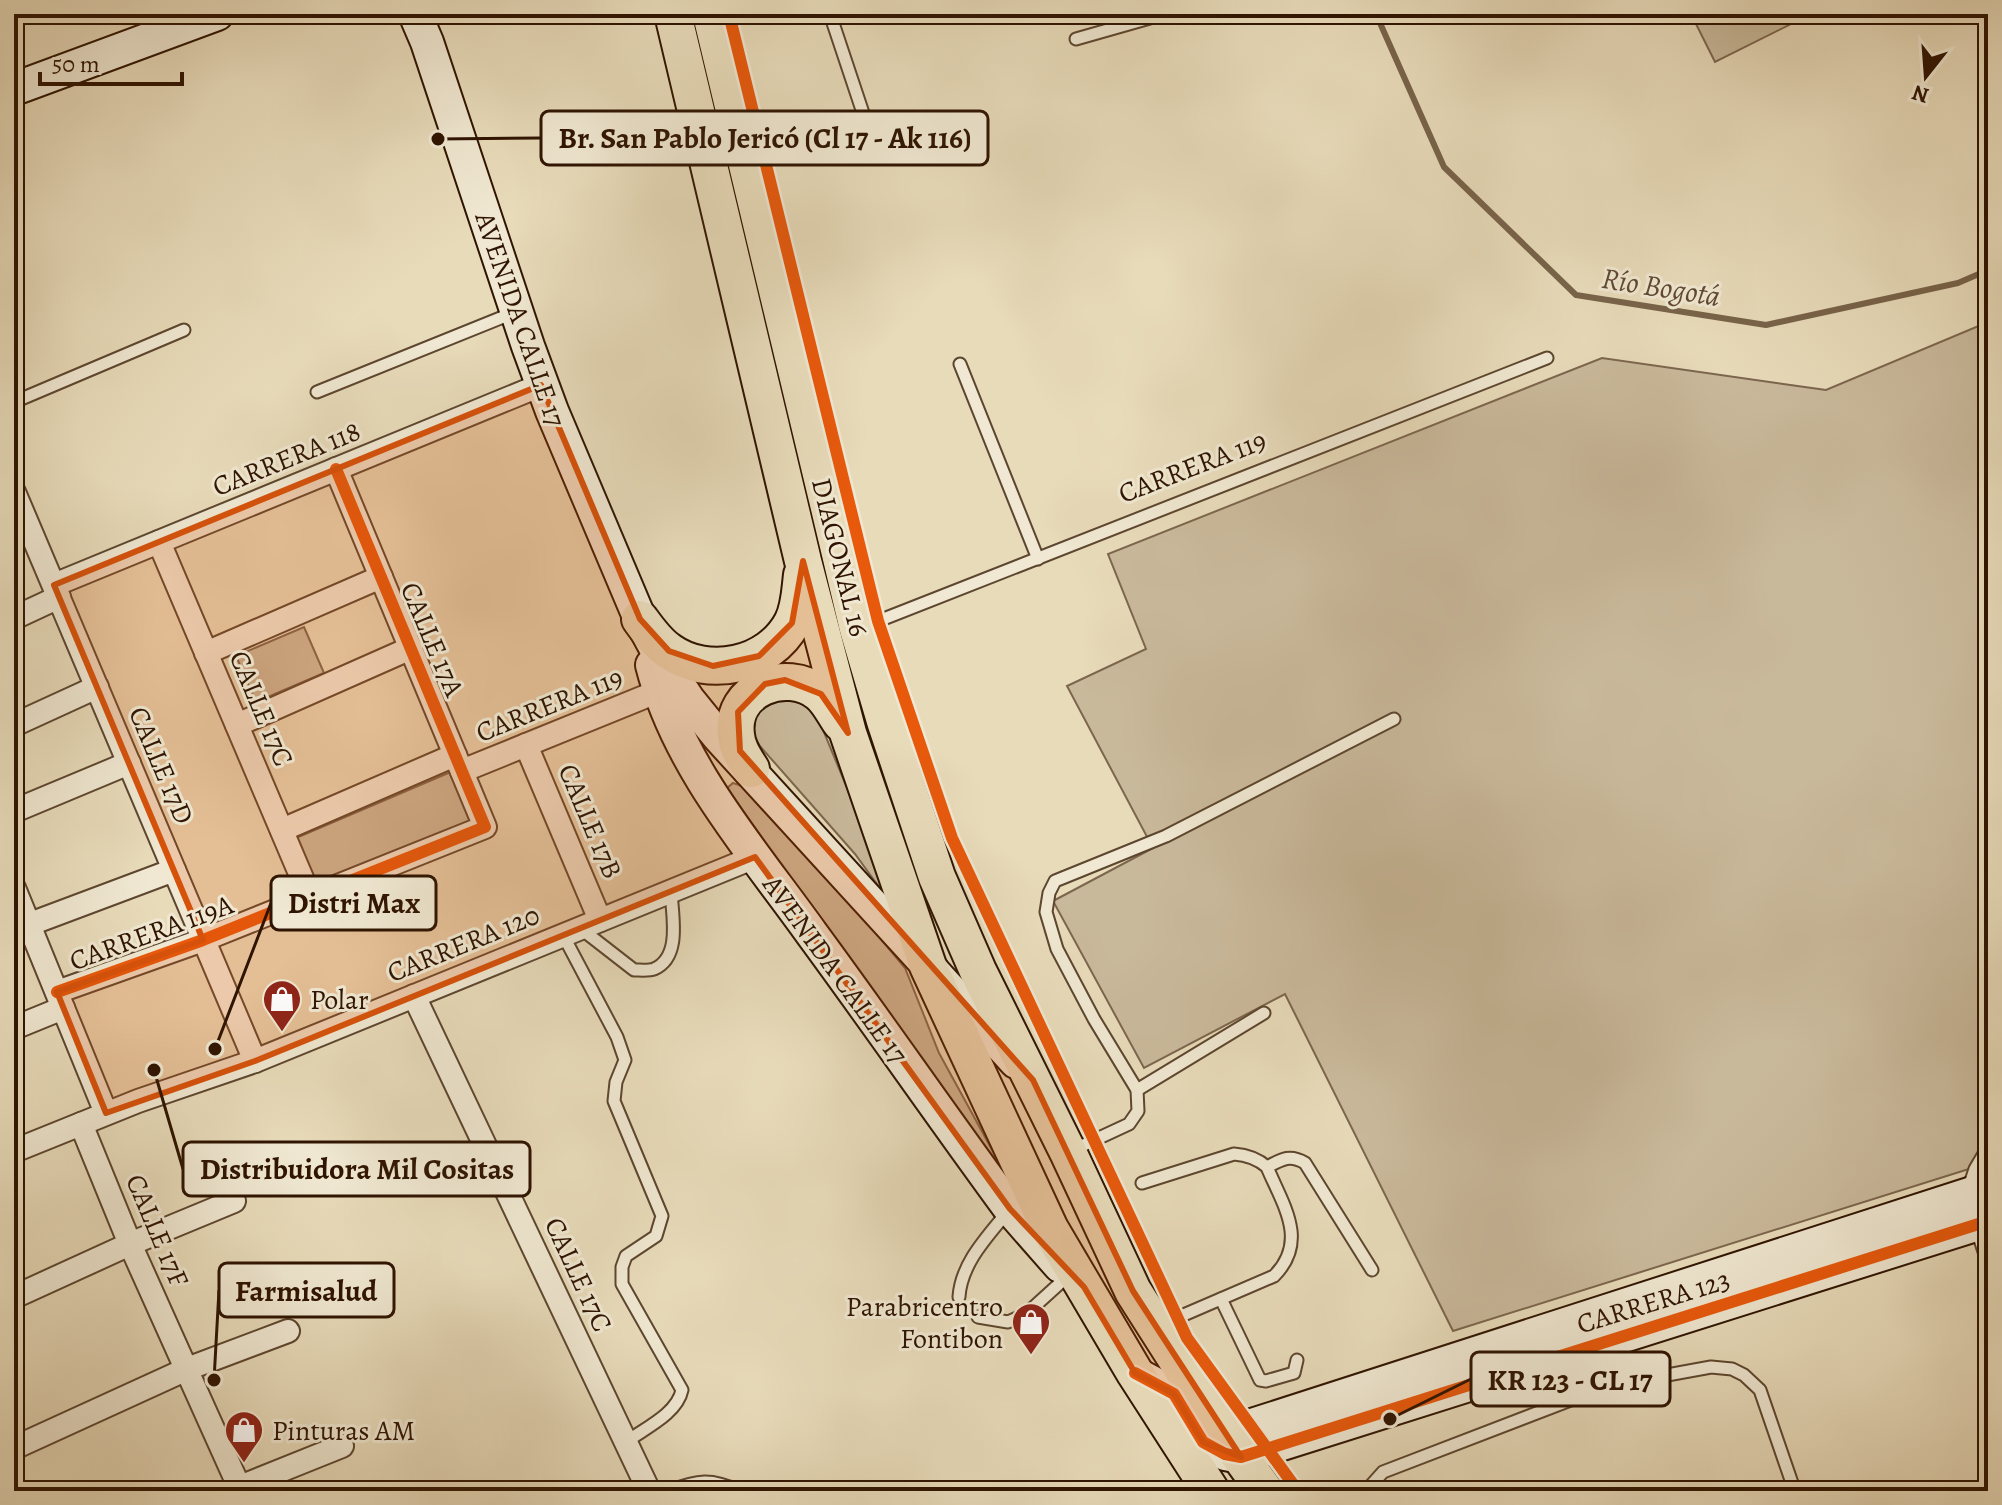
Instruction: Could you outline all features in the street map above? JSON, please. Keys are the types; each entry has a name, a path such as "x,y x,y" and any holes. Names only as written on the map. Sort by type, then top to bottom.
{"main road":[{"path":"14,89 173,21 217,14"},
{"name":"AVENIDA CALLE 17","path":"415,14 541,385 640,619 662,660 718,736 1033,1080 1113,1252 1154,1327 1265,1491"},
{"name":"DIAGONAL 16","path":"673,14 803,561 848,733 928,966"},
{"name":"DIAGONAL 16","path":"711,14 858,629 885,721 937,877 978,971 1033,1080"},
{"path":"640,619 669,651 690,662 713,666 737,665 759,656 778,642 792,623 800,601 803,561"},
{"name":"AVENIDA CALLE 17","path":"640,619 659,691 712,794 1010,1209 1076,1281"},
{"path":"751,769 740,751 735,732 738,712 749,696 765,684 785,680 804,684 821,694 848,733"},
{"path":"712,794 723,777 741,769 751,769"},
{"name":"AVENIDA CALLE 17","path":"928,966 1019,1166 1076,1281 1211,1491"},
{"name":"CARRERA 123","path":"1232,1445 1980,1207"},
{"path":"1135,1373 1174,1394 1203,1442 1225,1454 1232,1445"}],"street":[{"name":"CARRERA 118","path":"14,618 56,591 159,542 541,385"},
{"name":"CALLE 17A","path":"336,469 485,827"},
{"name":"CALLE 17D","path":"14,492 255,1061"},
{"name":"CALLE 17C","path":"159,542 310,897"},
{"path":"206,653 381,577"},
{"path":"237,725 411,648"},
{"path":"14,725 97,687"},
{"name":"CARRERA 119","path":"282,830 458,763 526,745 659,691"},
{"name":"CALLE 17B","path":"526,745 581,928"},
{"path":"14,811 129,763"},
{"name":"CARRERA 119A","path":"14,1028 60,1000 485,827"},
{"name":"CARRERA 120","path":"14,1151 106,1113 255,1061 755,857"},
{"path":"22,927 174,870"},
{"path":"14,888 22,927 60,1000 106,1113"},
{"name":"CALLE 17C","path":"414,996 649,1491"},
{"name":"CALLE 17F","path":"81,1124 236,1490"},
{"path":"14,1297 234,1201"},
{"path":"14,1448 187,1369 288,1331"},
{"path":"236,1490 342,1446"}],"lane":[{"path":"830,14 869,131"},
{"path":"1076,39 1164,14"},
{"path":"317,392 517,312"},
{"path":"14,402 184,330"},
{"name":"CARRERA 119","path":"858,629 1547,358"},
{"path":"960,364 1038,559"},
{"path":"1068,1152 1129,1124 1138,1111 1137,1090 1057,949 1046,912 1049,893 1055,881 1166,836 1394,719"},
{"path":"581,928 634,970 653,970 665,960 674,937 671,891"},
{"path":"581,928 625,1060 616,1082 614,1101 662,1216 656,1236 626,1256 622,1267 622,1284 682,1390 680,1401 670,1411 626,1442"},
{"path":"1137,1090 1264,1013"},
{"path":"1988,1147 1975,1169 1988,1264"},
{"path":"1142,1183 1234,1154 1247,1155 1267,1167 1293,1227 1291,1247 1284,1266 1274,1276 1154,1327"},
{"path":"1267,1167 1287,1157 1295,1157 1305,1163 1372,1270"},
{"path":"959,1297 960,1282 968,1265 1010,1209"},
{"path":"978,1317 1008,1322 1026,1314 1076,1281"},
{"path":"1221,1299 1260,1380 1294,1373 1297,1360"},
{"path":"1366,1491 1383,1472 1607,1386 1711,1367 1732,1369 1760,1390 1792,1483"},
{"path":"669,1491 694,1482 709,1481 739,1491"}],"highlighted area":[{"path":"541,385 640,619 669,651 713,666 759,656 792,623 803,561 848,733 821,694 785,680 765,684 738,712 740,751 1033,1080 1133,1291 1241,1457 1203,1442 1174,1394 1135,1373 1084,1287 1010,1209 755,857 255,1061 106,1113 57,992 203,940 54,585"}],"shaded area":[{"path":"1691,14 1811,14 1715,62"},
{"path":"1988,322 1988,1163 1453,1331 1285,994 1144,1068 1053,901 1153,848 1067,686 1146,649 1108,554 1602,358 1826,390"},
{"path":"304,627 324,673 256,702 236,656"},
{"path":"772,691 809,707 821,725 900,916 855,854 759,745 750,728 753,703"},
{"path":"453,771 476,823 318,885 296,838"},
{"path":"733,783 753,795 824,871 905,968 939,1053 1002,1168 827,941 726,789"}],"waterway":[{"name":"Río Bogotá","path":"1376,14 1444,167 1576,295 1766,325 1958,283 1988,270"}],"cycle path":[{"path":"729,14 878,621 952,838 1187,1338 1298,1491"},
{"path":"57,992 203,940 485,827 336,469"},
{"path":"1135,1373 1174,1394 1203,1442 1225,1454 1241,1457 1988,1221"}],"place":[{"name":"Br. San Pablo Jericó (Cl 17 - Ak 116)","path":"438,139"},
{"name":"Polar","path":"282,1033"},
{"name":"Distri Max","path":"215,1049"},
{"name":"Distribuidora Mil Cositas","path":"154,1070"},
{"name":"Parabricentro Fontibon","path":"1031,1356"},
{"name":"Farmisalud","path":"214,1380"},
{"name":"KR 123 - CL 17","path":"1390,1419"},
{"name":"Pinturas AM","path":"244,1464"}]}
